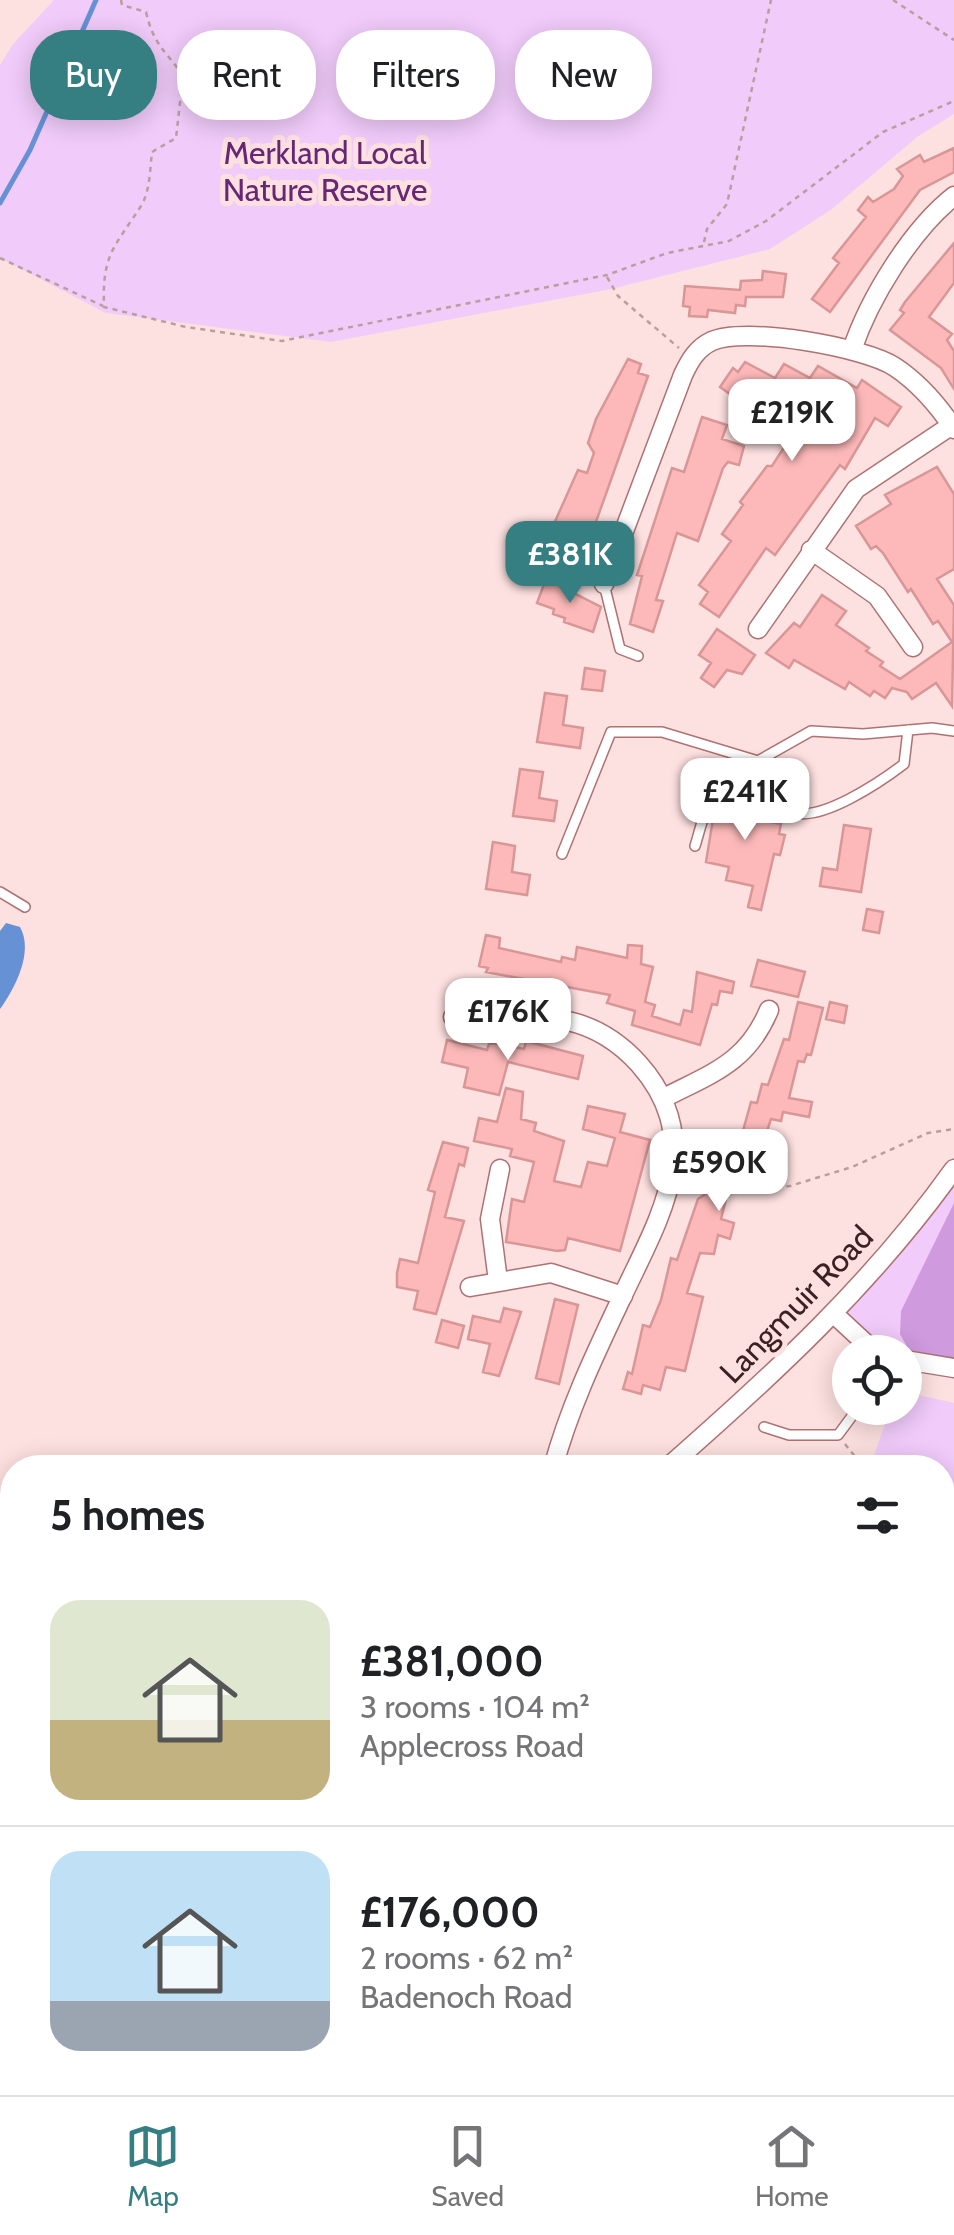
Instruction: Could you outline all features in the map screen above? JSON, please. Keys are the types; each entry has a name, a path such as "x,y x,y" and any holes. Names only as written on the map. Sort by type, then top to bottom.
{"street":[{"path":"852,350 874,296 935,214 954,196"},
{"path":"604,584 692,358 709,342 746,336 852,350 892,365 910,378 953,427 856,490 758,630"},
{"path":"811,550 877,596 913,647"},
{"path":"664,1098 736,1060 759,1035 769,1010"},
{"path":"453,1017 548,1017 581,1025 609,1038 631,1056 664,1098 673,1137 674,1170 660,1219 584,1381 558,1455"},
{"path":"498,1282 490,1218 500,1169"},
{"name":"Langmuir Road","path":"682,1455 767,1382 834,1315 954,1169"},
{"path":"470,1288 533,1274 568,1274 622,1296"},
{"path":"834,1315 856,1335"},
{"path":"922,1363 954,1368"}],"lane":[{"path":"604,584 620,649 638,656"},
{"path":"752,780 758,761 811,730 864,734 954,731"},
{"path":"695,846 709,800 721,786 740,778 752,780 789,810 814,811 865,793 904,764 908,730"},
{"path":"562,854 611,732 662,732 758,761"},
{"path":"0,892 25,908"},
{"path":"764,1427 789,1435 838,1435 845,1425"}],"path":[{"path":"104,307 102,270 110,248 142,204 152,152 176,138 183,76 168,54 153,43 146,12 122,5 121,0"},
{"path":"704,244 707,229 727,204 771,0"},
{"path":"892,0 954,40"},
{"path":"0,258 104,307 186,327 282,341 606,275 704,244 729,241 766,220 883,132 954,101"},
{"path":"606,275 618,296 692,358"},
{"path":"674,1170 760,1191 852,1167 928,1133 954,1129"},
{"path":"838,1435 854,1455"}],"green space":[{"name":"Merkland Local Nature Reserve","path":"54,0 954,0 954,114 917,137 832,209 770,249 611,289 331,342 106,313 0,258 0,65 13,44"},
{"path":"954,1169 954,1368 922,1358 922,1335 857,1335 835,1315"},
{"path":"922,1396 954,1403 954,1455 874,1455 885,1425 922,1425"}],"shaded area":[{"path":"954,1203 954,1368 922,1364 922,1335 901,1335 901,1311"}],"water":[{"path":"6,923 20,927 25,947 17,980 0,1009 0,931"}],"building":[{"path":"954,148 954,172 920,190 830,312 812,299 839,263 833,258 866,217 858,210 868,197 873,202 894,189 903,176 897,169 920,155 924,162"},
{"path":"954,243 954,283 929,317 952,334 947,340 954,351 954,389 941,368 890,330 904,313 900,310 905,302"},
{"path":"763,271 786,274 783,297 746,297 745,306 736,305 735,313 708,310 707,317 689,316 690,307 683,306 685,286 740,290 741,281 762,280"},
{"path":"628,359 641,364 638,373 648,376 592,533 567,525 563,539 549,535 578,470 587,473 594,453 588,443 596,419"},
{"path":"745,362 775,378 784,364 810,378 818,366 857,388 862,380 901,407 888,426 875,418 845,469 840,465 775,555 766,548 719,617 700,604 708,592 699,585 731,541 722,534 743,505 740,502 767,466 772,466 794,432 772,418 782,402 756,386 750,395 741,388 734,397 720,387 733,368 738,372"},
{"path":"702,417 727,425 722,439 744,446 739,465 728,462 723,468 698,541 677,533 656,600 663,601 653,632 630,624 642,576 637,575 672,468 684,472"},
{"path":"937,467 954,494 954,569 937,579 954,605 952,706 936,683 912,699 907,692 892,688 885,698 874,691 870,696 849,682 845,689 794,660 789,668 766,653 794,623 800,627 822,595 846,611 836,625 869,648 866,651 883,662 880,666 900,679 952,642 938,621 933,624 911,589 908,592 883,553 876,546 871,549 856,526 891,504 885,495"},
{"path":"546,579 601,607 593,632 564,622 565,618 553,614 554,609 537,603"},
{"path":"717,629 755,655 742,674 727,670 714,687 701,678 711,663 699,655"},
{"path":"585,668 605,671 602,691 582,689"},
{"path":"545,693 567,696 563,725 583,728 580,748 537,742"},
{"path":"520,769 543,772 539,798 557,801 554,821 513,816"},
{"path":"727,793 766,802 771,806 767,821 781,824 779,834 785,835 780,855 774,854 761,910 748,907 753,886 726,880 729,867 706,862 714,813"},
{"path":"844,825 871,829 861,892 820,886 823,868 837,870"},
{"path":"493,842 515,846 512,872 530,875 527,895 486,889"},
{"path":"867,909 883,912 879,933 863,930"},
{"path":"486,935 500,938 499,948 561,962 562,957 575,960 577,947 627,958 628,945 642,946 641,964 653,967 645,1002 655,1005 652,1016 680,1025 684,1010 692,1012 697,972 734,982 732,993 720,991 717,1005 712,1004 700,1045 632,1025 635,1011 607,1003 610,995 486,972 488,968 479,966"},
{"path":"758,960 805,972 798,997 751,986"},
{"path":"798,1002 823,1008 811,1055 807,1054 804,1062 798,1061 789,1098 812,1102 809,1117 783,1112 781,1121 771,1119 757,1162 746,1159 739,1181 731,1179 721,1219 734,1223 730,1239 718,1235 714,1254 700,1253 687,1293 703,1297 685,1371 666,1367 660,1390 643,1385 641,1394 623,1389 628,1372 632,1374 643,1325 650,1327 661,1300 671,1258 677,1260 698,1199 714,1188 726,1142 739,1145 751,1102 757,1103 762,1084 768,1085 784,1039 789,1040"},
{"path":"830,1002 847,1006 844,1023 826,1019"},
{"path":"447,1040 487,1050 489,1044 497,1043 524,1049 526,1041 583,1056 578,1079 508,1062 499,1095 464,1087 468,1068 442,1062"},
{"path":"506,1088 523,1092 521,1119 536,1123 534,1131 564,1141 554,1181 581,1187 588,1162 607,1166 615,1138 583,1129 588,1106 625,1114 620,1132 650,1140 620,1251 568,1238 565,1250 557,1251 506,1242 512,1199 524,1202 534,1162 510,1156 512,1149 474,1141 479,1118 497,1122"},
{"path":"443,1142 468,1148 464,1166 459,1164 445,1217 464,1221 436,1314 414,1309 418,1291 397,1287 397,1273 400,1259 418,1263 435,1192 428,1190"},
{"path":"555,1299 578,1305 559,1384 536,1378"},
{"path":"504,1308 521,1312 499,1376 483,1372 490,1344 468,1339 473,1316 500,1322"},
{"path":"442,1320 464,1326 458,1348 436,1342"}],"waterway":[{"path":"0,203 30,150 96,0"}]}
